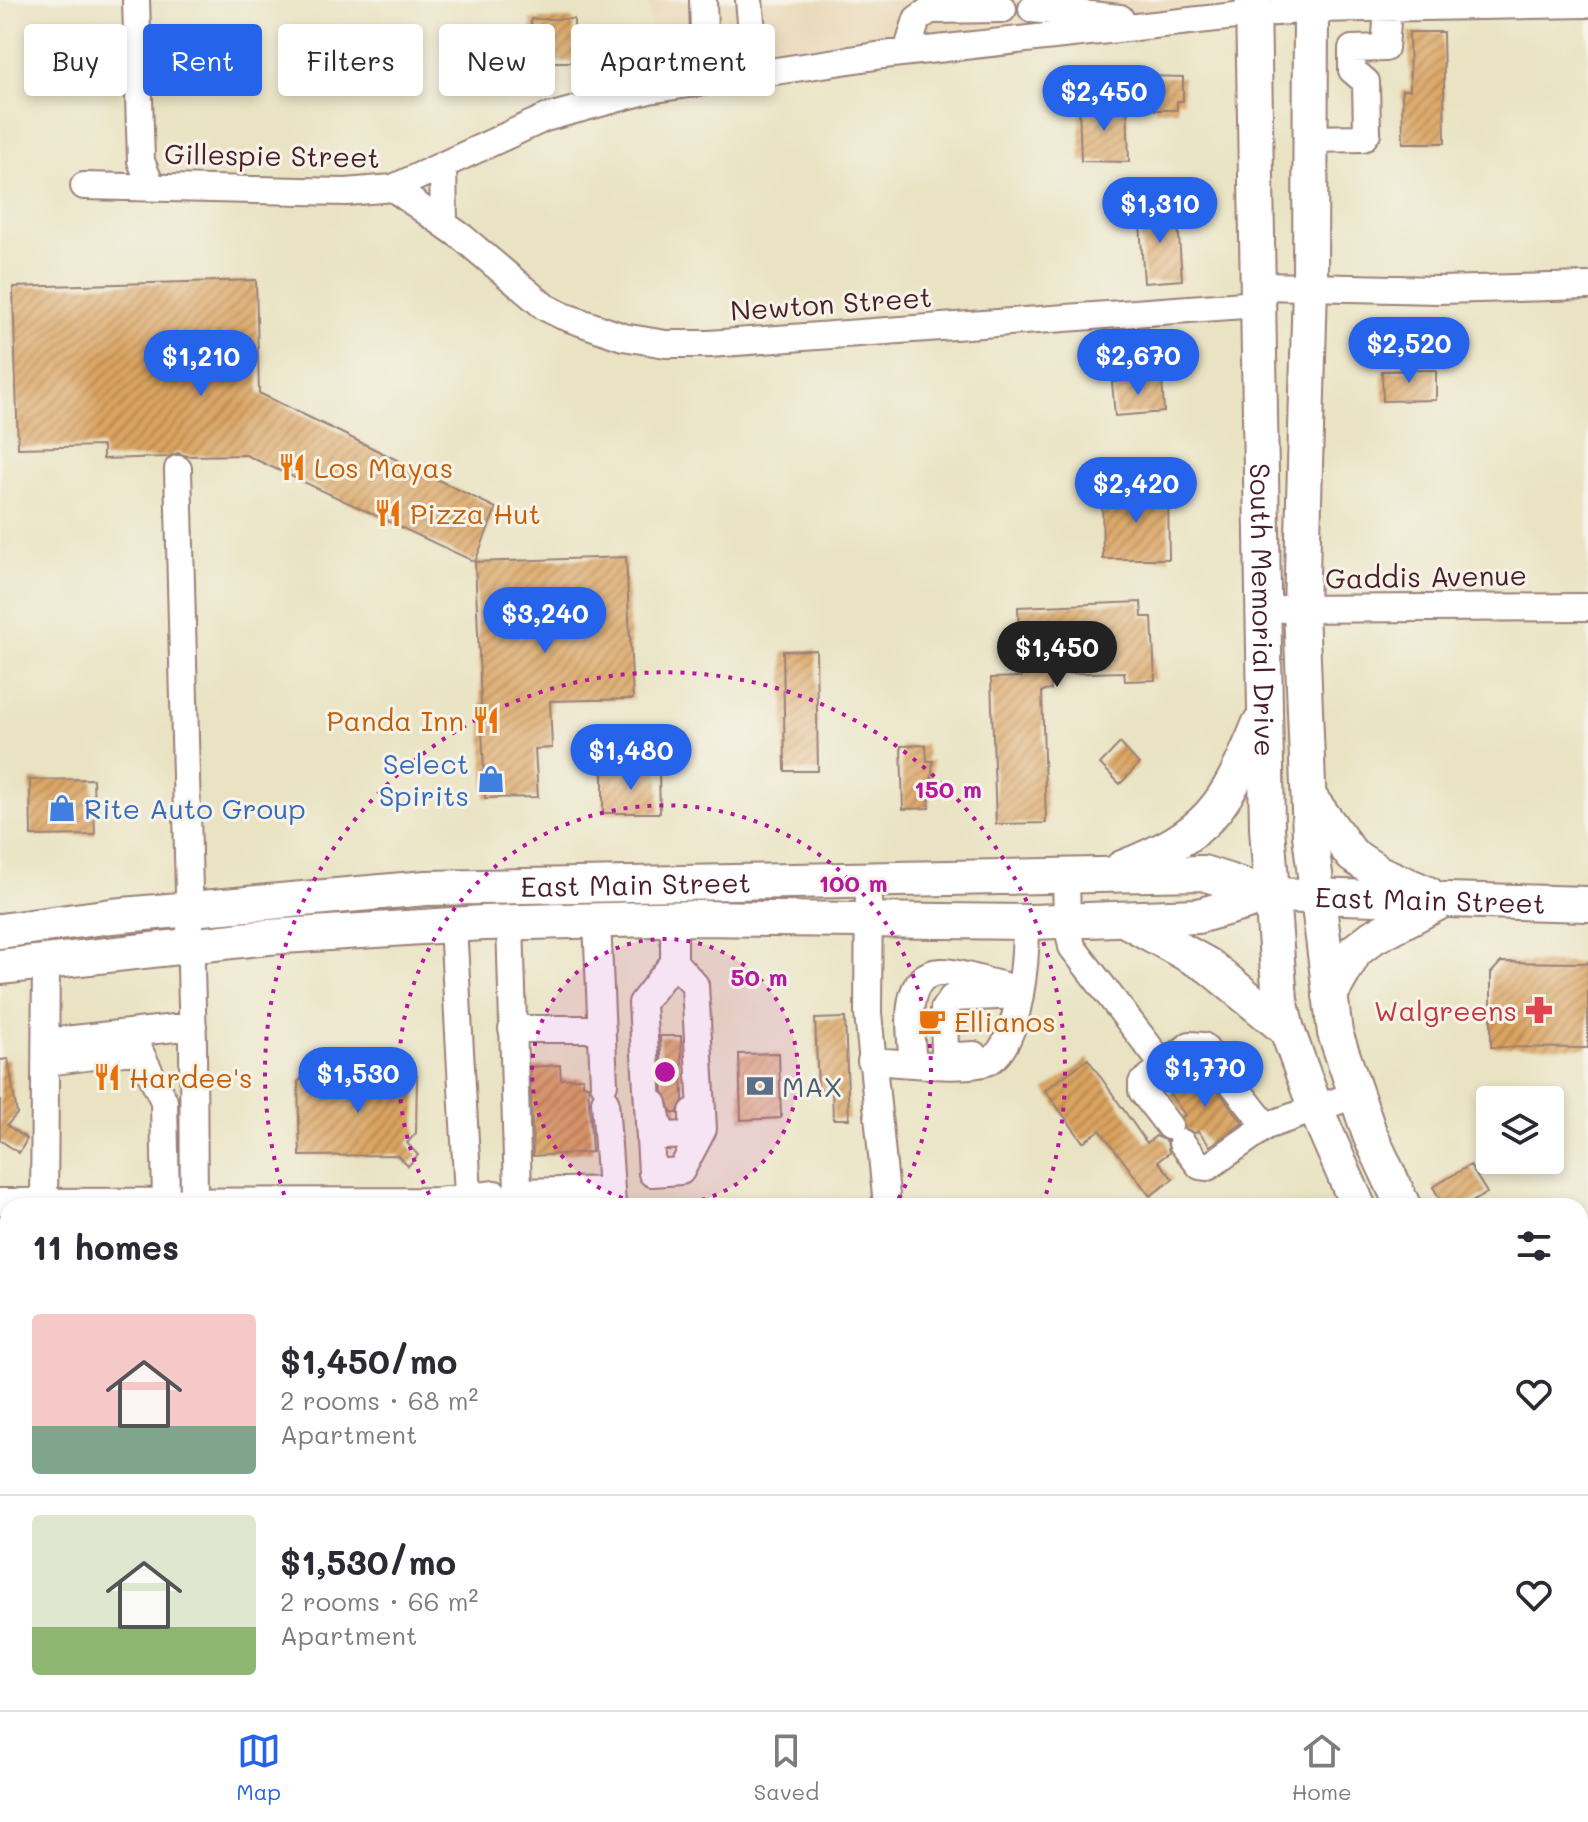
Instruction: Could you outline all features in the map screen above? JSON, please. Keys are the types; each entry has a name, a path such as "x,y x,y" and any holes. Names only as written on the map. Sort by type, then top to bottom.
{"main road":[{"name":"South Memorial Drive","path":"1312,4 1310,285 1301,610 1316,898 1335,1033 1355,1095 1400,1198"},
{"name":"South Memorial Drive","path":"1253,7 1264,714 1280,1000 1287,1030 1315,1107 1355,1198"},
{"path":"1082,877 1165,849 1202,825 1230,792 1264,714"},
{"path":"1309,797 1352,855 1379,873 1443,900"},
{"name":"East Main Street","path":"0,931 188,909 426,888 869,878 1203,873 1272,895 1588,904"},
{"name":"East Main Street","path":"0,967 189,945 510,922 674,918 1026,922 1198,916 1272,895"},
{"path":"1330,995 1355,951 1373,937 1443,900"},
{"path":"1124,919 1209,966 1287,1030"}],"street":[{"path":"136,0 141,161 151,186"},
{"path":"703,0 704,24"},
{"path":"749,0 751,24"},
{"name":"Gillespie Street","path":"775,70 1133,26 1253,7 1312,4 1388,8 1588,4"},
{"path":"1312,49 1385,48 1388,8"},
{"path":"907,52 917,19 930,10 1003,9"},
{"path":"1032,9 1123,18 1133,26"},
{"path":"1311,139 1363,138 1367,133 1366,82 1352,70 1352,49"},
{"name":"Gillespie Street","path":"84,186 346,192 393,188 545,118 624,96"},
{"path":"443,165 444,223"},
{"name":"Newton Street","path":"393,188 444,223 545,307 603,332 666,344 709,344 1258,295 1310,285 1439,290 1588,286"},
{"path":"178,469 193,1026 194,1198"},
{"name":"Gaddis Avenue","path":"1264,607 1301,610 1588,607"},
{"path":"1082,877 1067,921 1072,947 1164,1066"},
{"path":"869,878 871,1061 886,1198"},
{"path":"674,918 674,962 642,1003 652,1173 681,1171 703,1129 695,985 674,962"},
{"path":"454,1198 468,1195 612,1198 597,920"},
{"path":"503,1197 512,1029 510,922"},
{"path":"871,1061 988,1062 1005,1046 1026,971 1026,922"},
{"path":"453,925 468,1195"},
{"path":"44,1198 46,960"},
{"path":"913,1063 910,1010 915,988 927,976 941,972 1020,992"},
{"path":"1010,1025 978,1055 958,1056 945,1052 944,1009 952,998 1020,992"},
{"path":"643,1055 654,1080 659,1127 666,1136 686,1135 693,1127 690,1045 697,1022"},
{"path":"47,1052 193,1026"},
{"path":"512,1029 602,1029"},
{"path":"1266,1126 1203,1046 1190,1045 1142,1083 1142,1091 1175,1135 1200,1166 1208,1167 1266,1126 1355,1095"},
{"path":"47,1052 139,1050 164,1101 166,1198"},
{"path":"885,1175 904,1198"}],"shaded area":[{"path":"648,0 1232,0 1230,4 775,63 775,24 651,24"}],"building":[{"path":"531,19 574,19 574,24 571,24 571,62 555,62 555,24 531,24"},
{"path":"1409,32 1443,32 1445,143 1403,143 1402,90 1410,90"},
{"path":"1146,76 1183,77 1183,101 1177,101 1177,110 1155,110 1154,100 1143,100"},
{"path":"1127,103 1129,162 1081,161 1079,105"},
{"path":"1177,207 1182,280 1144,283 1139,209"},
{"path":"256,280 259,393 496,508 475,562 246,455 187,456 178,453 168,457 103,459 103,446 18,448 13,287"},
{"path":"1436,370 1436,400 1383,401 1382,371"},
{"path":"1162,378 1164,412 1115,416 1112,382"},
{"path":"1168,490 1169,559 1103,559 1102,491"},
{"path":"626,557 633,699 550,701 552,748 535,749 538,797 485,798 475,562"},
{"path":"1141,602 1142,617 1152,617 1155,680 1125,681 1124,672 1050,674 1051,690 1042,691 1046,823 996,824 991,678 1021,677 1018,607"},
{"path":"816,650 818,771 785,771 783,651"},
{"path":"1120,743 1139,764 1120,784 1100,764"},
{"path":"926,745 927,761 933,761 929,808 903,809 901,746"},
{"path":"603,771 659,771 660,813 603,813"},
{"name":"Rite Auto Group","path":"93,779 95,835 31,836 30,780"},
{"name":"Walgreens","path":"1501,962 1588,963 1588,1048 1491,1047 1491,973"},
{"path":"845,1018 849,1119 833,1119 832,1089 818,1089 815,1019"},
{"path":"660,1036 681,1036 683,1100 677,1113 672,1113 663,1091"},
{"name":"MAX","path":"779,1053 781,1118 741,1120 739,1054"},
{"path":"8,1059 17,1114 7,1125 27,1139 19,1153 0,1140 0,1060"},
{"path":"1088,1059 1147,1143 1156,1136 1167,1141 1169,1153 1158,1161 1173,1179 1150,1196 1100,1130 1083,1142 1045,1090"},
{"path":"560,1065 561,1079 583,1078 583,1085 588,1085 592,1152 533,1156 530,1067"},
{"path":"1202,1070 1243,1123 1210,1146 1198,1131 1195,1133 1184,1128 1182,1117 1185,1115 1170,1094"},
{"path":"305,1075 417,1075 416,1133 407,1143 418,1155 408,1166 397,1155 300,1156 298,1082"},
{"path":"1470,1165 1487,1193 1479,1198 1439,1198 1433,1187"}],"place":[{"name":"Los Mayas","path":"292,467"},
{"name":"Pizza Hut","path":"388,513"},
{"name":"Panda Inn","path":"486,720"},
{"name":"Select Spirits","path":"491,779"},
{"name":"Rite Auto Group","path":"62,808"},
{"name":"Walgreens","path":"1539,1010"},
{"name":"Ellianos","path":"932,1021"},
{"name":"Hardee's","path":"107,1077"},
{"name":"MAX","path":"760,1086"}]}
